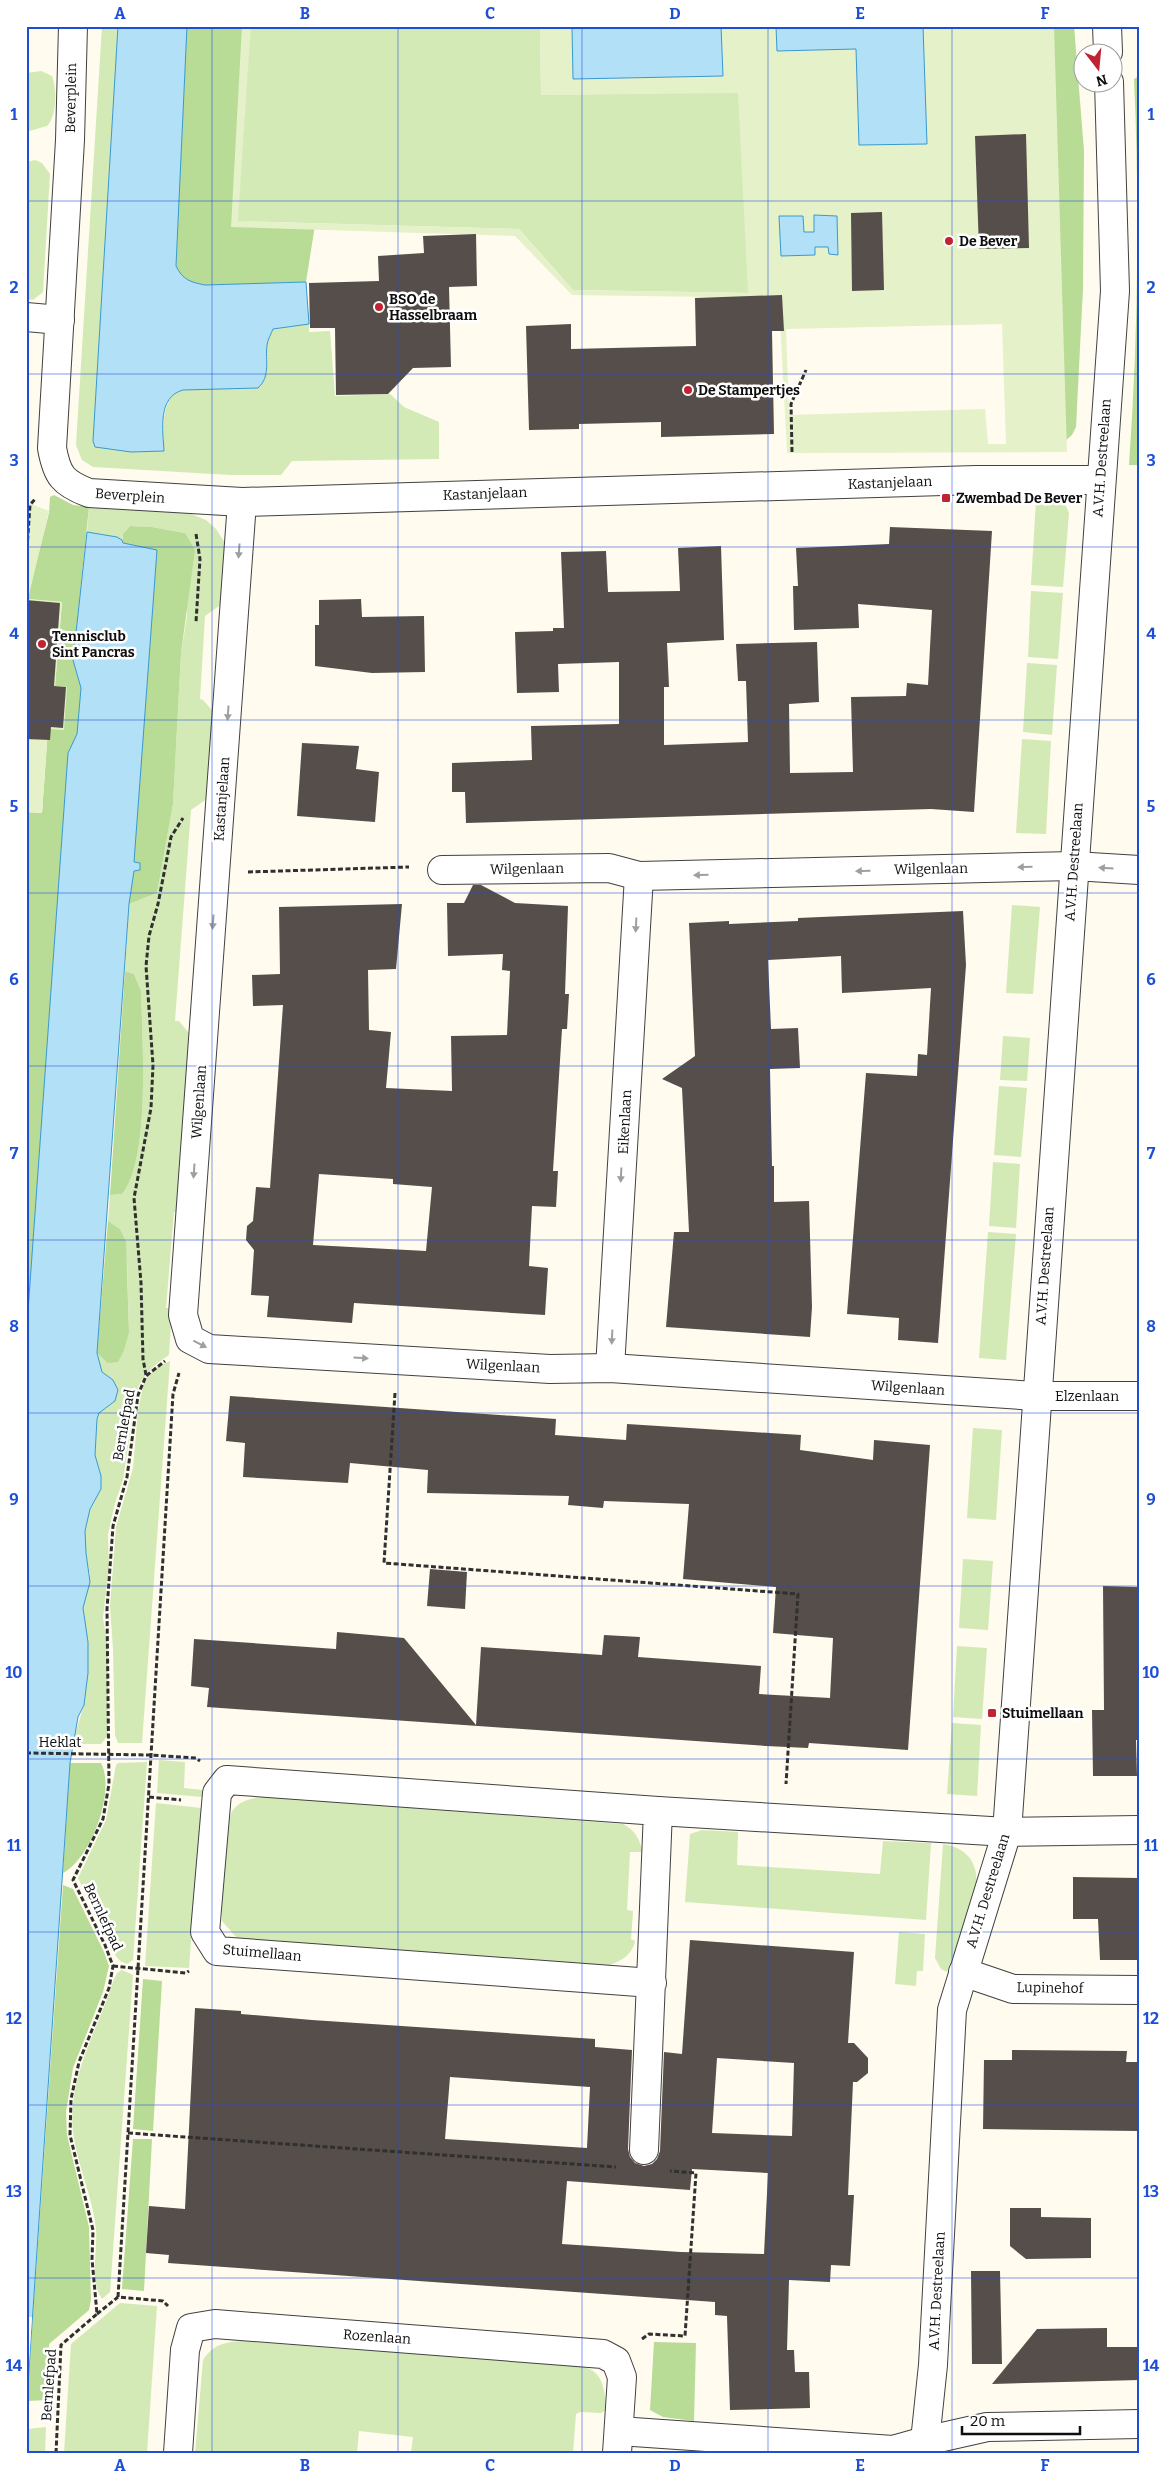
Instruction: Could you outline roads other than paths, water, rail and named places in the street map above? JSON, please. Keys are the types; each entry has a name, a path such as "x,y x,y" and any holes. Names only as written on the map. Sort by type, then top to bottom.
{"street":[{"name":"Beverplein","path":"73,26 60,320 52,448 58,472 71,486 89,493 198,501 242,502"},
{"path":"1107,26 1108,42"},
{"name":"A.V.H. Destreelaan","path":"923,2447 933,2365 952,2010 1007,1832 1100,480 1115,291 1109,92"},
{"path":"26,316 60,320"},
{"name":"Kastanjelaan","path":"216,873 242,502 976,480 1100,480"},
{"path":"1074,866 1139,870"},
{"name":"Wilgenlaan","path":"442,870 608,868 639,876 1074,866"},
{"name":"Wilgenlaan","path":"216,873 183,1315 190,1339 209,1349 550,1369 610,1368 1036,1396"},
{"name":"Eikenlaan","path":"610,1368 639,876"},
{"name":"Elzenlaan","path":"1036,1396 1139,1396"},
{"name":"Stuimellaan","path":"652,1983 217,1951 205,1932 217,1793 227,1780 658,1810"},
{"path":"634,2159 652,1983 658,1810 1007,1832 1139,1830"},
{"name":"Lupinehof","path":"963,1972 1013,1989 1139,1990"},
{"name":"Rozenlaan","path":"178,2453 185,2350 190,2328 215,2324 602,2354 616,2361 622,2378 618,2442"},
{"path":"618,2442 893,2450 923,2447 987,2427 1139,2424"}],"water":[{"path":"118,26 187,26 176,266 181,274 191,281 205,285 306,282 309,324 273,329 267,345 265,378 258,388 183,390 175,394 165,407 163,416 164,451 131,452 95,447 93,441"},
{"path":"572,26 721,26 723,76 573,79"},
{"path":"776,26 923,26 927,144 859,145 856,49 777,51"},
{"path":"814,215 837,216 838,255 829,254 828,247 815,247 815,255 781,256 779,216 803,216 804,232 814,232"},
{"path":"87,532 117,537 123,543 157,550 134,862 140,863 140,870 134,871 129,904 97,1353 102,1372 113,1380 118,1390 115,1401 99,1413 97,1419 95,1455 101,1476 101,1489 90,1509 85,1531 90,1582 83,1608 88,1642 88,1673 84,1705 78,1717 70,1763 26,2413 26,1339 68,753 77,734 81,688 73,660"}],"place":[{"name":"De Bever","path":"949,241"},
{"name":"BSO de Hasselbraam","path":"379,307"},
{"name":"De Stampertjes","path":"688,390"},
{"name":"Zwembad De Bever","path":"946,498"},
{"name":"Tennisclub Sint Pancras","path":"42,644"},
{"name":"Stuimellaan","path":"992,1713"}]}
